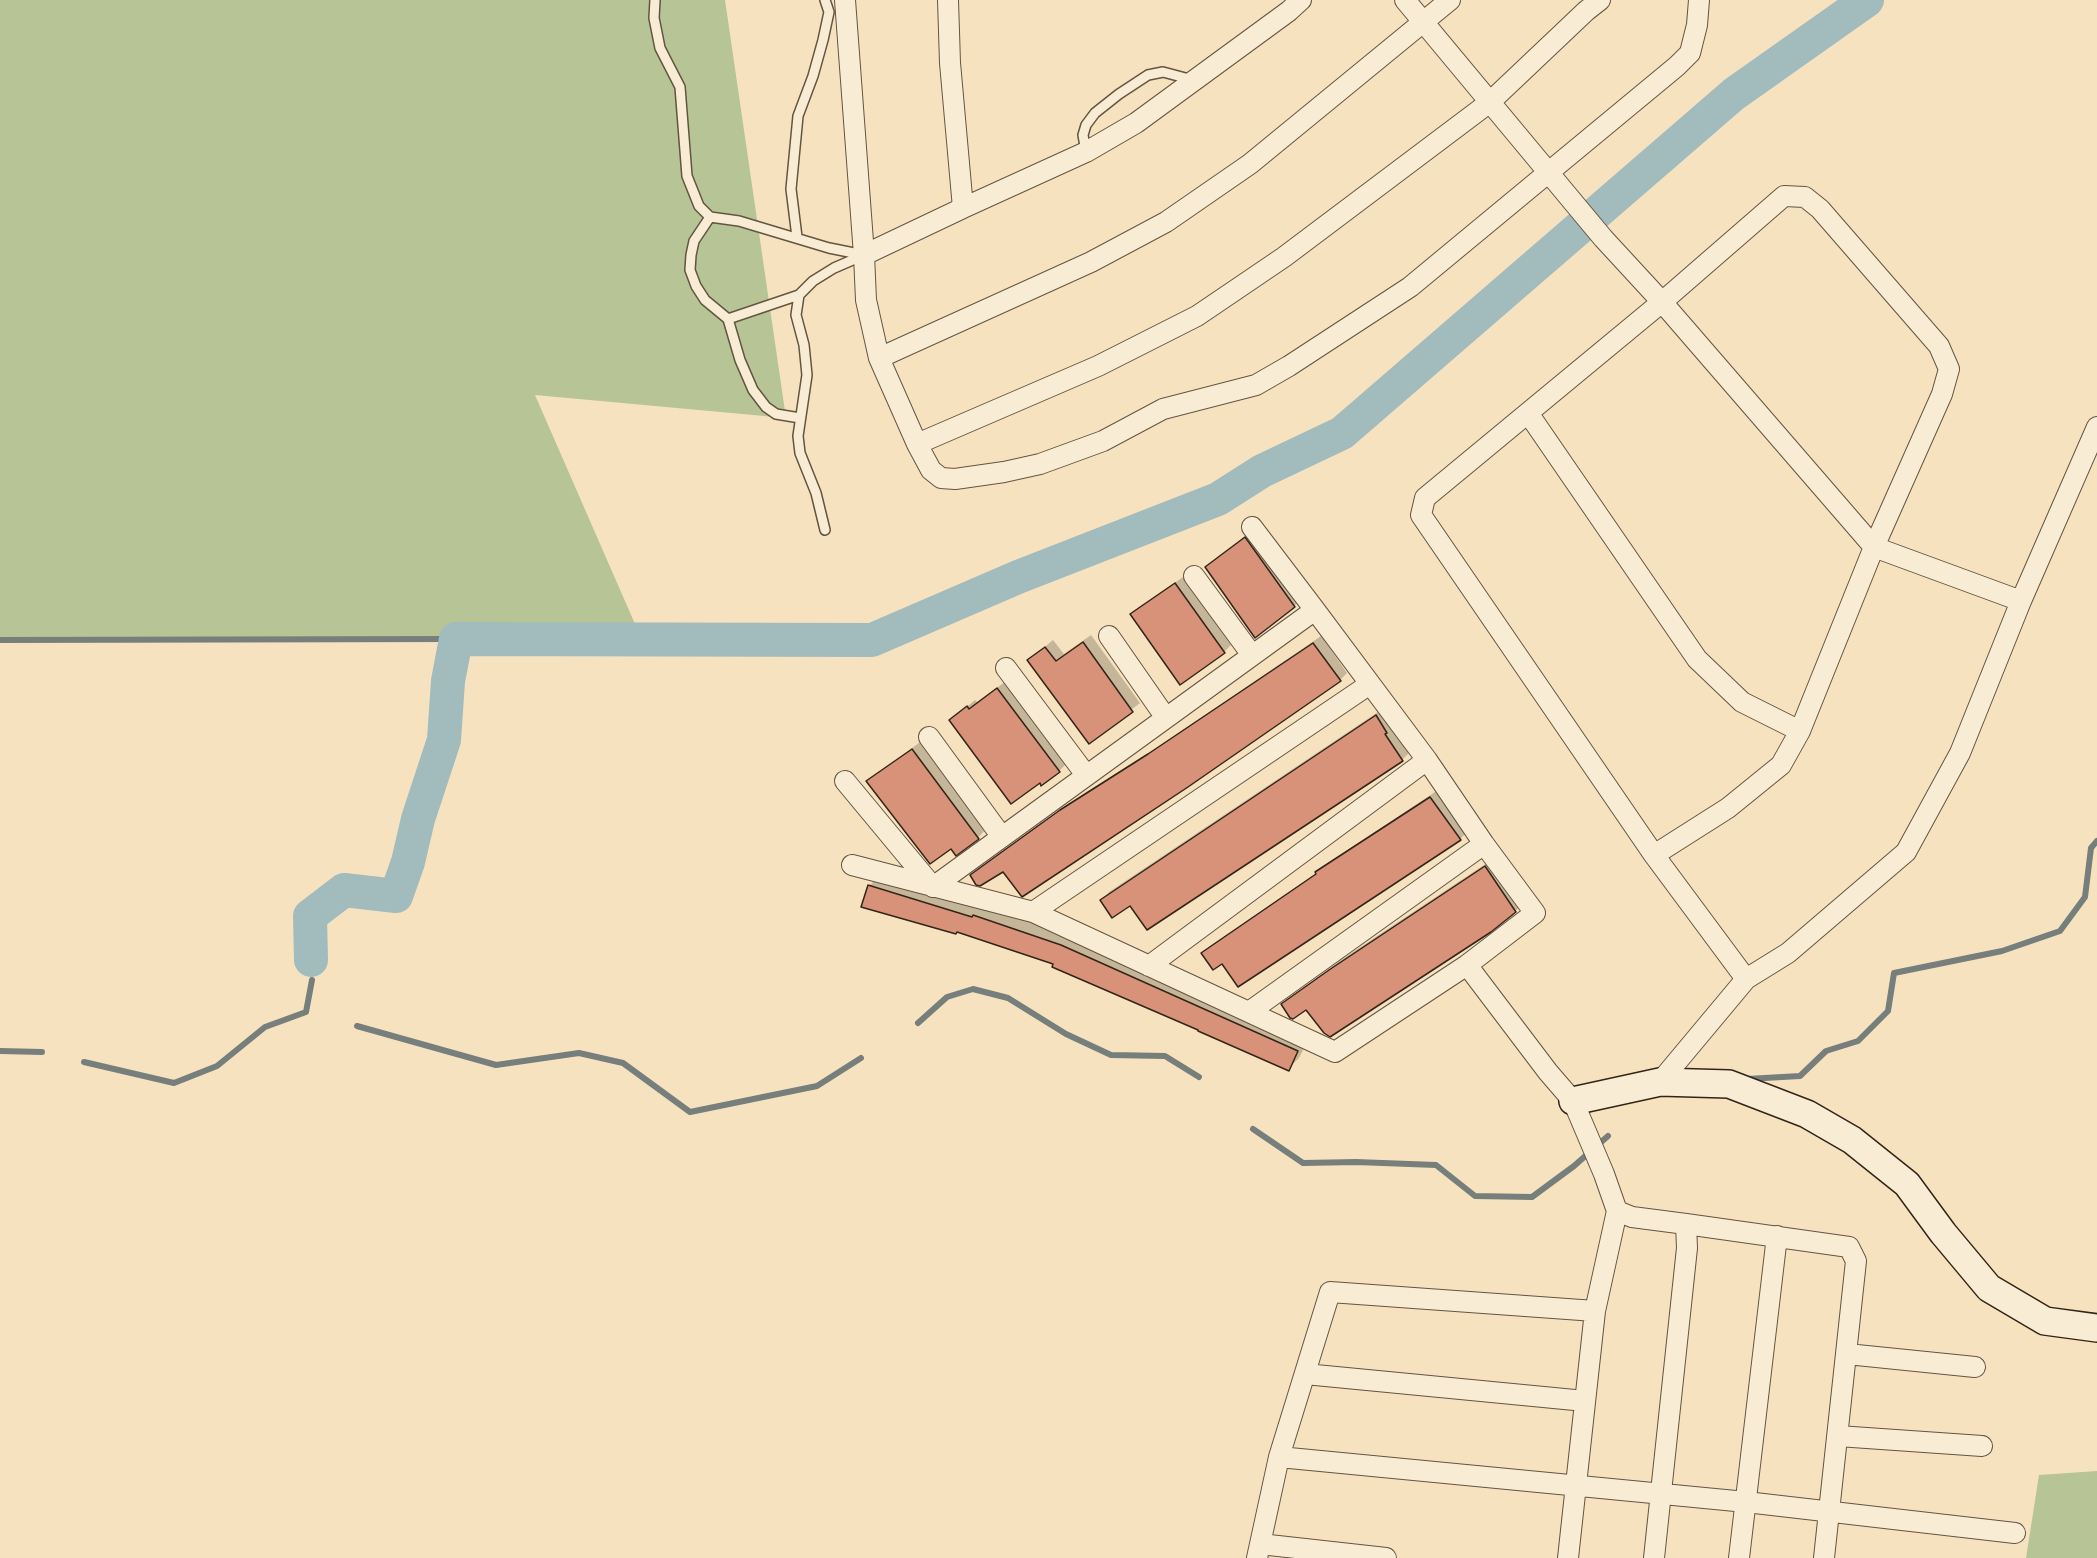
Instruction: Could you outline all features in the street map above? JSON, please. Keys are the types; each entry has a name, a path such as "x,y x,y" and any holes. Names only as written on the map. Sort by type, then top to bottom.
{"main road":[{"path":"1573,1101 1660,1082 1729,1084 1807,1114 1852,1140 1907,1184 1943,1233 1989,1288 2045,1321 2097,1328"}],"street":[{"path":"845,0 866,300 879,358 916,444 931,470 941,478 956,479 980,477 1040,464 1092,444 1163,409 1256,385 1289,366 1410,287 1690,53 1697,25 1699,0"},
{"path":"948,0 950,63 963,208"},
{"path":"1405,0 1603,238 1662,302 1874,547 2022,601"},
{"path":"879,358 1091,262 1166,222 1250,164 1450,0"},
{"path":"916,444 1098,366 1197,316 1284,257 1490,102 1600,0"},
{"path":"864,255 1086,152 1136,123 1290,4"},
{"path":"1654,855 1728,808 1781,765 1800,731 1874,547 1942,394 1949,369 1939,346 1820,209 1805,196 1784,196 1662,302 1425,498 1421,515 1654,855 1746,979"},
{"path":"1528,413 1696,659 1742,702 1800,731"},
{"path":"1660,1082 1746,979 1788,953 1906,852 1960,753 2097,427"},
{"path":"852,865 1033,912 1335,1052 1467,965 1534,913 1427,760 1252,527"},
{"path":"1194,576 1252,655"},
{"path":"933,887 1315,609"},
{"path":"1109,636 1166,718"},
{"path":"1006,668 1086,775"},
{"path":"1033,912 1370,684"},
{"path":"929,737 1002,837"},
{"path":"1149,966 1427,760"},
{"path":"845,781 933,887"},
{"path":"1249,1012 1484,844"},
{"path":"1467,965 1548,1072 1573,1101 1587,1131 1617,1211 1595,1311 1568,1558"},
{"path":"1617,1211 1632,1217 1849,1247 1856,1261 1824,1558"},
{"path":"1654,1558 1687,1248 1686,1224"},
{"path":"1739,1558 1777,1236"},
{"path":"1386,1558 1259,1551 1279,1457 1330,1292 1595,1311"},
{"path":"1847,1354 1975,1367"},
{"path":"1305,1374 1585,1401"},
{"path":"1838,1436 1982,1446"},
{"path":"1279,1457 1746,1502 2015,1533"}],"lane":[{"path":"655,0 654,18 660,48 680,87 687,176 699,206 710,217 739,221 829,248 864,255"},
{"path":"796,237 791,189 798,116 823,40 829,12 825,0"},
{"path":"1086,152 1083,135 1086,125 1095,113 1119,94 1148,75 1163,72 1193,80"},
{"path":"710,217 694,241 691,255 690,270 696,286 705,300 728,319 740,360 753,390 776,414 800,418"},
{"path":"728,319 799,295 813,281 834,268 864,255"},
{"path":"799,295 796,315 804,345 807,375 798,436 800,453 816,493 825,530"}],"green space":[{"path":"0,0 725,0 786,418 535,395 642,640 0,640"},
{"path":"2097,1471 2097,1558 2026,1558 2039,1475"}],"building":[{"path":"1245,537 1295,607 1255,638 1205,567"},
{"path":"1175,583 1225,653 1180,685 1130,614"},
{"path":"1083,642 1133,712 1089,744 1027,660 1045,647 1056,661"},
{"path":"1313,643 1341,681 1188,787 1022,897 1003,872 980,886 976,885 970,875 1060,810"},
{"path":"997,688 1060,772 1011,804 949,720 967,706 969,709"},
{"path":"1376,715 1387,733 1385,734 1403,761 1147,930 1130,906 1112,918 1100,900"},
{"path":"912,749 979,839 956,856 951,849 930,864 866,781"},
{"path":"1430,797 1461,840 1238,987 1222,964 1213,970 1201,953 1316,874 1315,872"},
{"path":"1485,866 1516,912 1491,932 1330,1037 1324,1033 1306,1010 1293,1019 1290,1018 1281,1004"},
{"path":"868,885 972,917 973,915 1061,945 1298,1051 1289,1071 1052,967 1053,964 957,932 956,934 861,907"}],"waterway":[{"path":"311,960 310,916 344,890 396,896 444,740 448,681 456,639 872,640 1018,577 1218,499 1262,471 1342,433 1734,94 1867,0"},
{"path":"0,640 456,639"},
{"path":"1747,1079 1800,1076 1826,1051 1858,1041 1888,1011 1894,973 2002,951 2060,931 2085,897 2091,848 2097,841"},
{"path":"84,1062 174,1083 217,1066 265,1027 306,1012 312,980"},
{"path":"918,1023 947,997 973,989 1008,998 1066,1034 1111,1055 1165,1056 1199,1077"},
{"path":"357,1026 496,1065 579,1053 623,1063 690,1112 817,1086 861,1058"},
{"path":"0,1051 42,1052"},
{"path":"1253,1129 1303,1163 1436,1165 1475,1196 1532,1197 1574,1166 1608,1136"}]}
